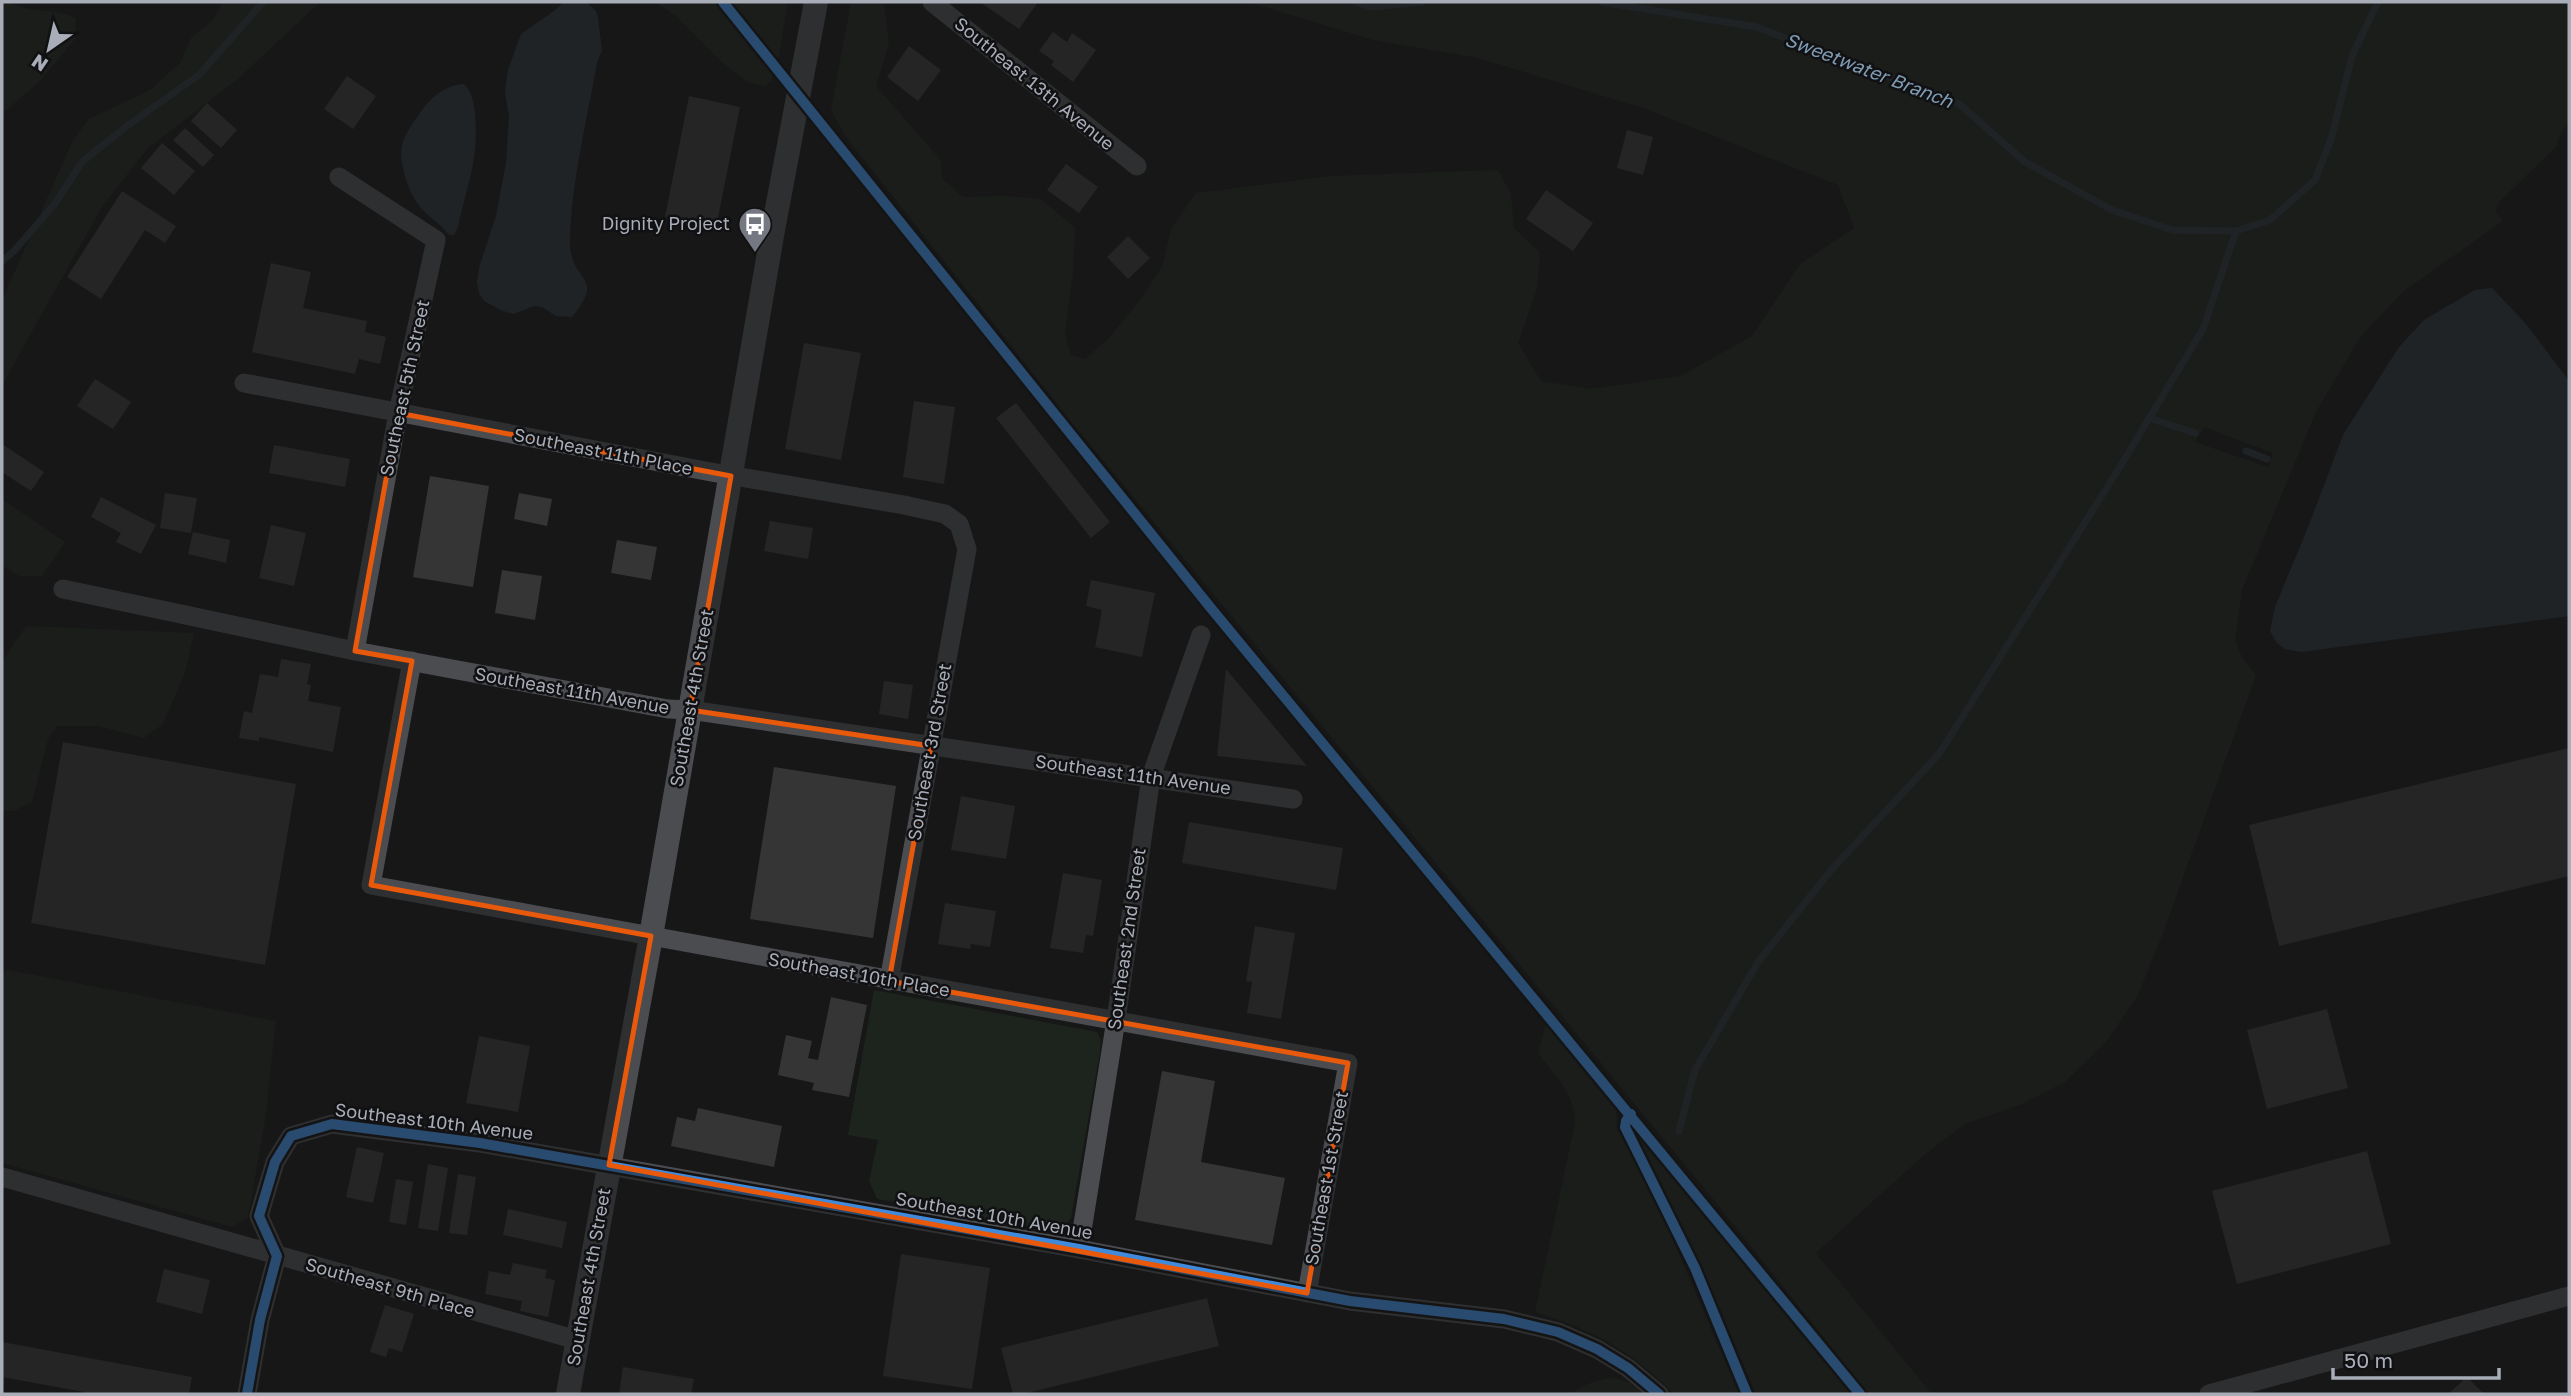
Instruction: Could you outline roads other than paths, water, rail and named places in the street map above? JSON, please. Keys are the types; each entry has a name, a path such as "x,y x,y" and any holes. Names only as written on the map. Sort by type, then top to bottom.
{"street":[{"name":"Southeast 4th Street","path":"568,1394 651,936 773,230 816,2"},
{"name":"Southeast 13th Avenue","path":"932,2 1137,166"},
{"name":"Southeast 5th Street","path":"339,177 436,240 398,413 355,651"},
{"name":"Southeast 11th Place","path":"244,383 731,476 904,505 946,514 959,524"},
{"name":"Southeast 3rd Street","path":"889,981 967,549 959,524"},
{"name":"Southeast 11th Avenue","path":"63,589 355,651 668,709 690,710 1293,799"},
{"name":"Southeast 2nd Street","path":"1079,1249 1151,778 1201,635"},
{"name":"Southeast 10th Place","path":"412,662 371,885 1348,1063"},
{"name":"Southeast 1st Street","path":"1307,1293 1348,1063"},
{"name":"Southeast 10th Avenue","path":"277,1256 259,1216 275,1162 291,1136 332,1124 480,1143 1079,1249 1368,1304 1533,1324 1597,1349 1628,1368 1659,1394"},
{"name":"Southeast 9th Place","path":"2,1177 577,1340"},
{"path":"247,1394 260,1320 277,1256"},
{"path":"2209,1394 2569,1296"}],"waterway":[{"name":"Sweetwater Branch","path":"2,261 54,205 82,162 199,75 263,2"},
{"name":"Sweetwater Branch","path":"1356,2 1371,7 1422,2"},
{"name":"Sweetwater Branch","path":"1602,2 1756,27 1958,103 2025,162 2112,210 2172,230 2236,231 2270,220 2315,180 2331,139 2352,56 2378,2"},
{"path":"1679,1131 1695,1070 1758,962 1832,869 1939,754 2118,470 2203,329 2236,231"},
{"path":"2149,418 2195,433"},
{"path":"2246,451 2267,459"}],"place":[{"name":"Dignity Project","path":"755,254"}]}
